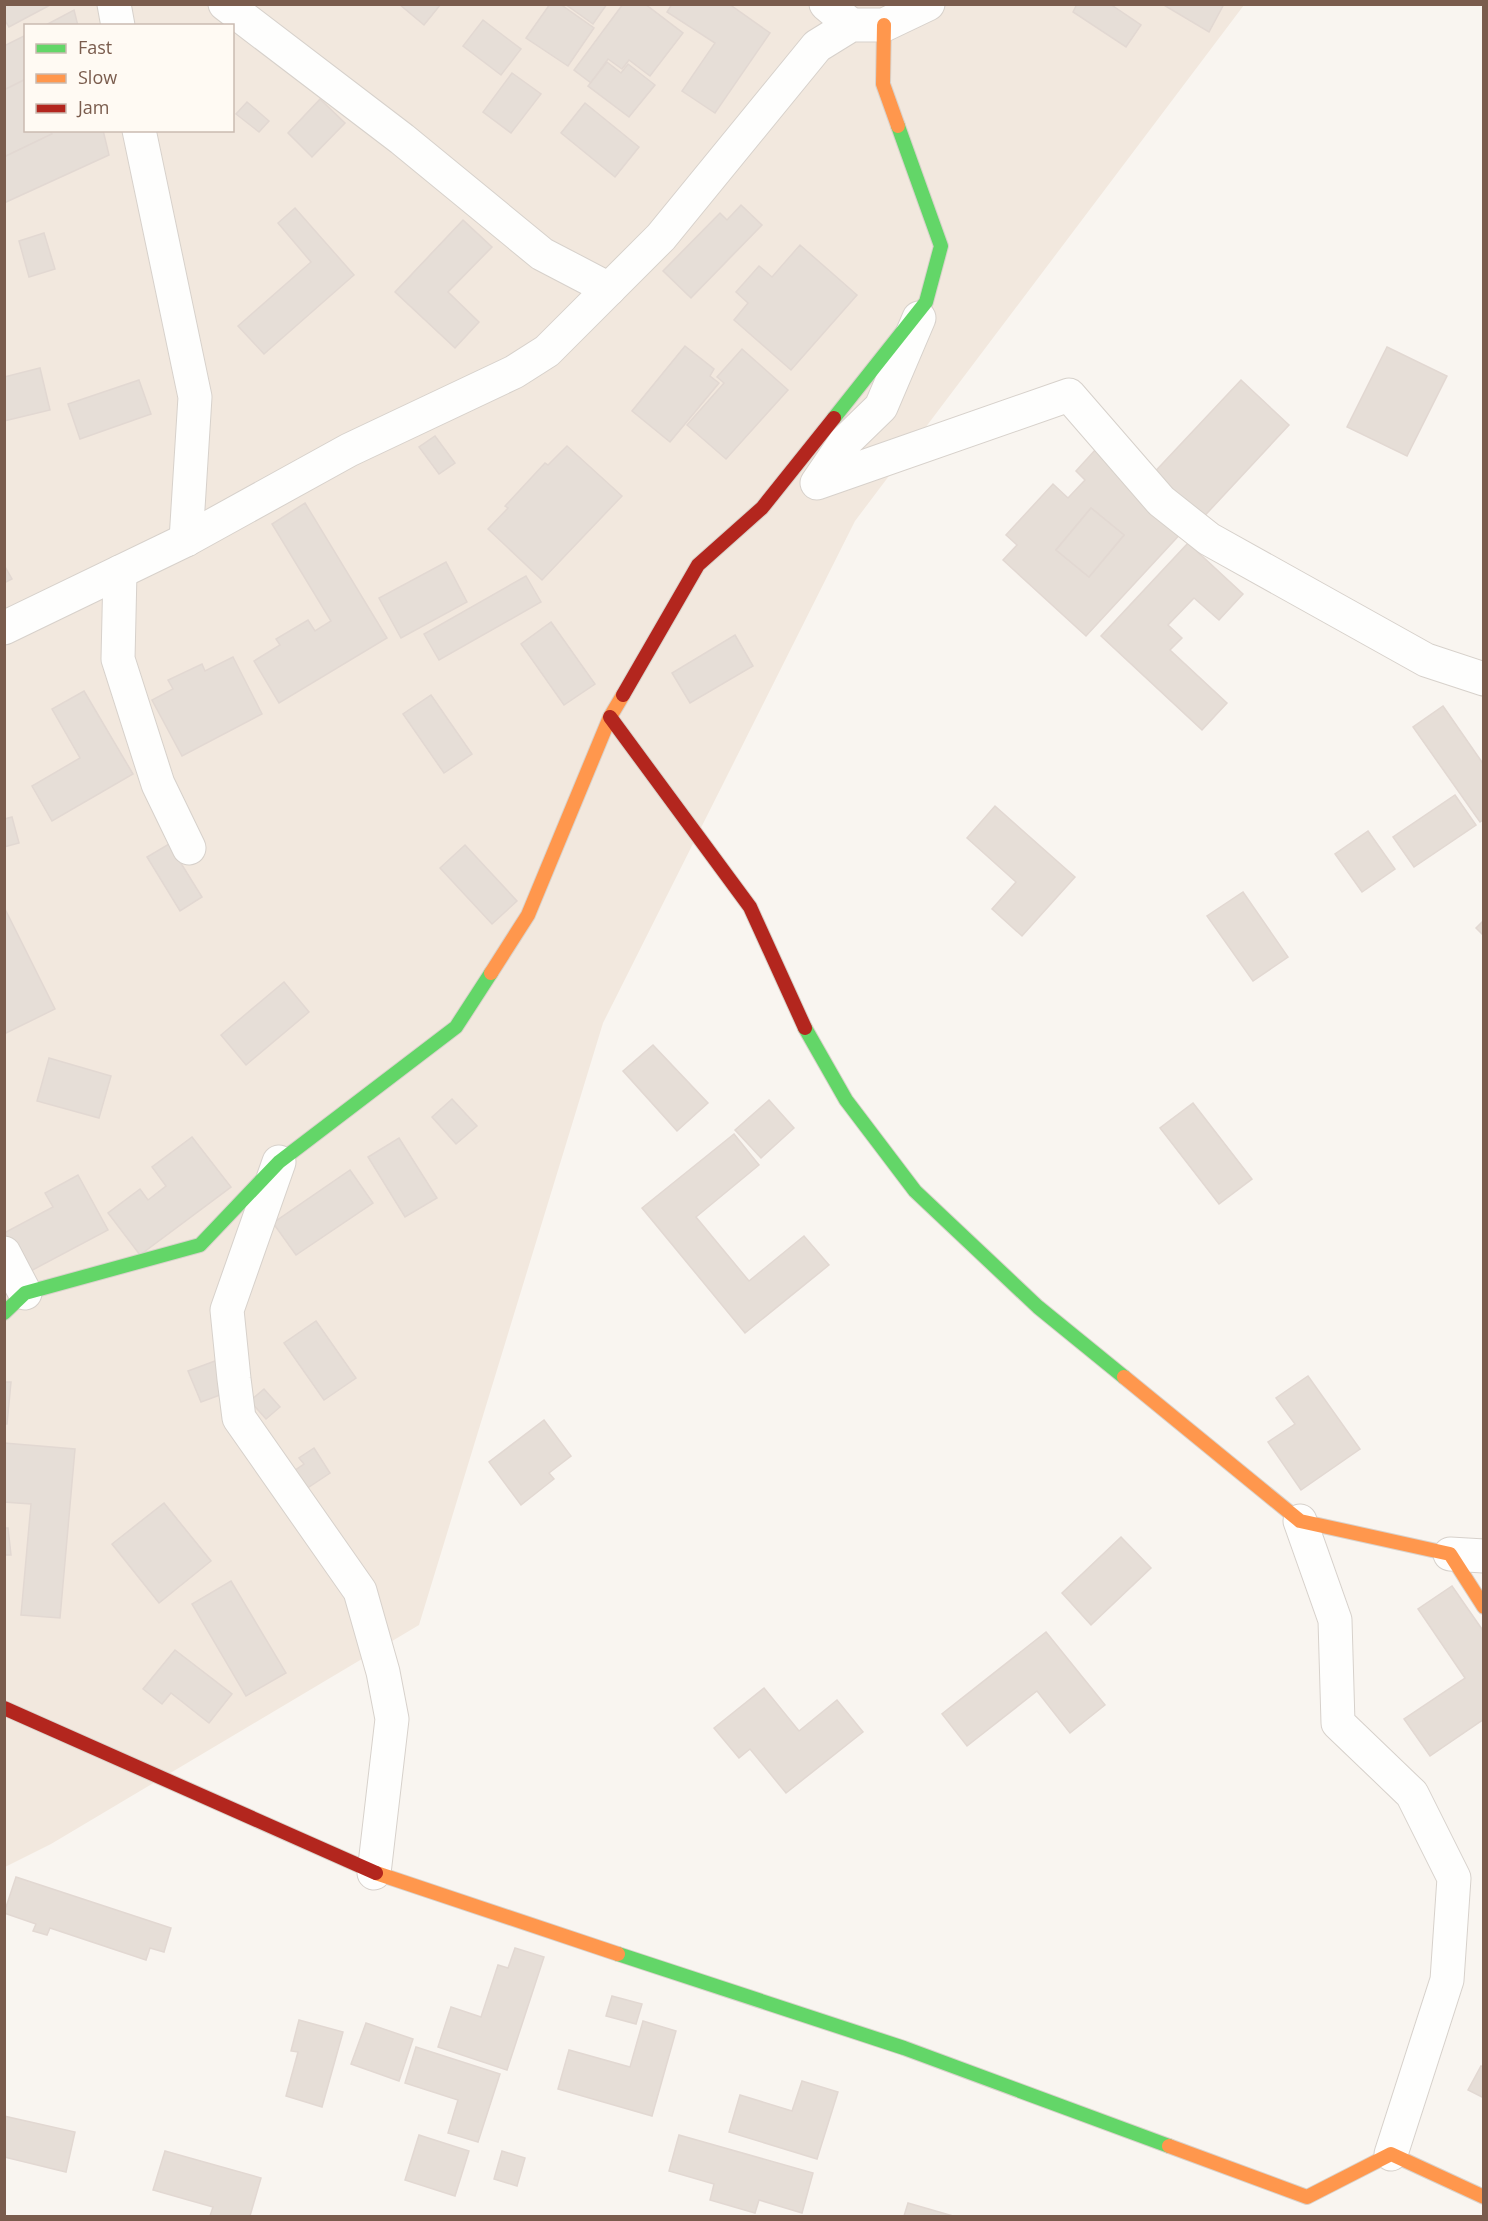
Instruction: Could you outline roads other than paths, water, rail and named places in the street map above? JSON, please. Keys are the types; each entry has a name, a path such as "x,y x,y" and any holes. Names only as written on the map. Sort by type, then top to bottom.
{"street":[{"path":"114,4 118,24"},
{"path":"225,4 402,139 542,254 609,289"},
{"path":"826,4 851,25"},
{"path":"4,628 186,540 349,450 514,372 548,351 661,237 817,46 851,25 884,25 928,4"},
{"path":"884,25 883,84 941,246 926,302 881,406 845,442 817,483 1069,395 1161,501 1209,539 1426,660 1484,679"},
{"path":"139,132 195,397 186,540"},
{"path":"4,1253 15,1303 200,1245 279,1162 456,1027 528,915 609,717 698,566 762,508 926,302"},
{"path":"120,572 118,659 158,784 189,848"},
{"path":"609,717 750,907 805,1028 846,1100 915,1191 1038,1307 1300,1521 1450,1554 1484,1556"},
{"path":"279,1162 226,1310 239,1418 360,1591 383,1672 392,1719 374,1873"},
{"path":"4,1708 374,1873 904,2048 1307,2197 1391,2154 1447,1980 1454,1878 1412,1794 1338,1723 1335,1620 1300,1521"},
{"path":"1450,1554 1484,1607"},
{"path":"1391,2154 1484,2197"}]}
